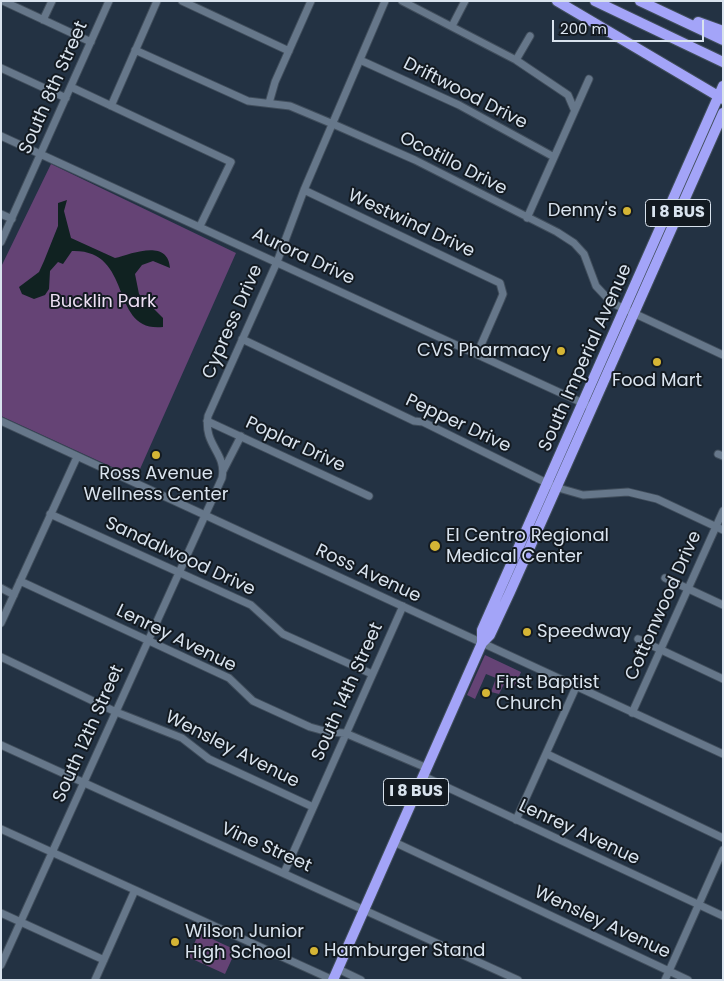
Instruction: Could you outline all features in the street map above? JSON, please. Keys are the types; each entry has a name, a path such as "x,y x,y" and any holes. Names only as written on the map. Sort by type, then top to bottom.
{"highway":[{"path":"556,1 720,98"},
{"path":"595,1 723,62"},
{"path":"640,1 723,40"},
{"path":"660,10 676,13 723,31"},
{"name":"South Imperial Avenue","path":"333,980 482,643 490,635 517,564 629,312 720,98 723,86"},
{"name":"South Imperial Avenue","path":"629,312 723,113"}],"street":[{"path":"3,1 91,42"},
{"path":"43,20 52,1"},
{"name":"South 8th Street","path":"1,242 109,1"},
{"path":"111,106 157,1"},
{"path":"182,1 289,51"},
{"path":"269,103 275,82 311,1"},
{"name":"Cypress Drive","path":"207,421 277,262 304,190 385,1"},
{"path":"402,1 516,60 568,95 574,109"},
{"path":"452,26 465,1"},
{"path":"516,60 530,36"},
{"name":"Ocotillo Drive","path":"135,50 239,98 248,101 290,106 333,124 415,160 565,236 584,254 599,292 612,304 723,354"},
{"name":"Driftwood Drive","path":"360,60 459,105 554,157"},
{"path":"1,68 66,98"},
{"path":"527,218 589,79"},
{"path":"71,87 231,162 200,226"},
{"name":"Aurora Drive","path":"1,136 588,405"},
{"name":"Westwind Drive","path":"304,190 494,279 502,288 501,300 477,354"},
{"path":"1,214 12,219"},
{"name":"Pepper Drive","path":"242,339 414,421 423,422 552,486 583,495 628,492 656,499 719,528"},
{"name":"Ross Avenue","path":"1,421 723,754"},
{"path":"207,421 207,435 223,463 223,471"},
{"name":"Poplar Drive","path":"207,421 369,496"},
{"path":"205,516 223,471 241,436"},
{"path":"1,623 77,457"},
{"name":"Cottonwood Drive","path":"632,713 687,588 719,528 723,511"},
{"name":"Sandalwood Drive","path":"50,514 251,605 283,634 372,674"},
{"name":"South 12th Street","path":"1,965 205,516"},
{"path":"665,578 723,605"},
{"name":"Lenrey Avenue","path":"20,581 229,678 254,701 270,709 310,727 328,732 345,733 425,772 516,820 723,916"},
{"path":"1,588 14,594"},
{"name":"South 14th Street","path":"284,873 402,606"},
{"path":"638,639 723,679"},
{"name":"Wensley Avenue","path":"1,657 116,712 182,738 209,759 313,806"},
{"path":"516,820 576,687"},
{"name":"Vine Street","path":"1,745 518,980"},
{"path":"546,754 723,838"},
{"path":"1,829 333,980"},
{"name":"Wensley Avenue","path":"394,842 688,980"},
{"path":"665,980 723,850"},
{"path":"95,980 136,890"},
{"path":"1,914 104,960"},
{"path":"338,969 361,980"}],"green space":[{"name":"Bucklin Park","path":"51,164 236,253 136,478 1,416 1,267"},
{"path":"485,655 521,672 515,686 505,682 499,694 491,692 496,678 486,674 475,699 467,695"},
{"path":"199,933 236,950 225,974 188,957"}],"shaded area":[{"path":"67,200 64,211 71,238 115,258 148,250 163,253 168,259 170,268 153,261 142,265 135,274 139,294 163,318 163,327 146,325 134,317 114,276 105,263 92,254 72,251 63,264 58,262 50,271 49,289 45,295 34,299 22,294 19,287 39,272 58,226 58,203"}],"place":[{"name":"Denny's","path":"627,211"},
{"name":"CVS Pharmacy","path":"561,351"},
{"name":"Food Mart","path":"657,362"},
{"name":"Ross Avenue Wellness Center","path":"156,455"},
{"name":"El Centro Regional Medical Center","path":"435,546"},
{"name":"Speedway","path":"527,632"},
{"name":"First Baptist Church","path":"486,693"},
{"name":"Wilson Junior High School","path":"175,942"},
{"name":"Hamburger Stand","path":"314,951"}]}
